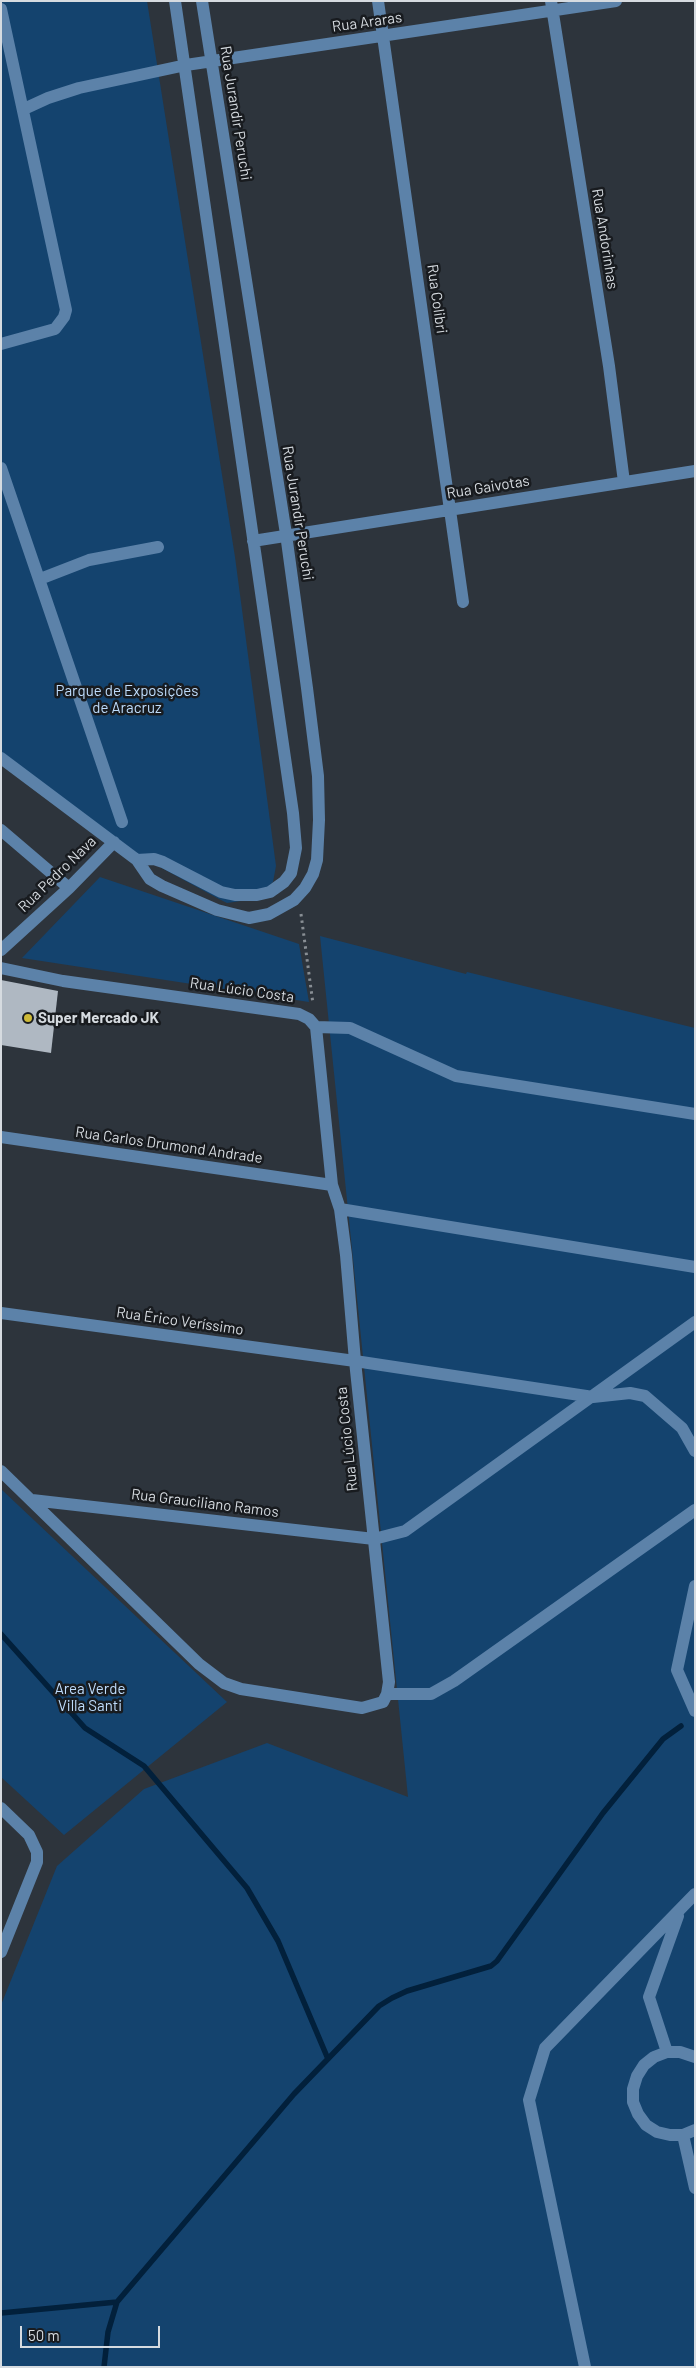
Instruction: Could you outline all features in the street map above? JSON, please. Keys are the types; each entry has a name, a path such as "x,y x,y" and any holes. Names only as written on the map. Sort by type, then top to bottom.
{"street":[{"path":"137,860 154,859 174,866 221,892 235,895 257,895 270,892 284,882 291,873 294,861 293,813 186,65 175,1"},
{"name":"Rua Jurandir Peruchi","path":"1,758 137,860 150,878 176,893 216,910 249,918 269,914 282,908 299,895 313,874 317,860 318,776 286,534 202,1"},
{"name":"Rua Colibri","path":"378,1 463,602"},
{"name":"Rua Araras","path":"24,109 48,98 79,88 186,65 384,37 552,6 616,1"},
{"name":"Rua Andorinhas","path":"552,6 609,366 624,482"},
{"path":"1,9 66,310 64,317 55,329 1,344"},
{"path":"1,468 122,822"},
{"name":"Rua Gaivotas","path":"253,541 286,534 695,471"},
{"path":"40,579 89,560 158,547"},
{"path":"1,830 69,888"},
{"name":"Rua Pedro Nava","path":"1,950 69,888 114,842"},
{"path":"1,935 15,938"},
{"name":"Rua Lúcio Costa","path":"1,968 63,981 299,1014 309,1018 316,1027 332,1185 340,1209 389,1682 388,1694"},
{"path":"316,1027 350,1028 456,1076 695,1114"},
{"name":"Rua Carlos Drumond Andrade","path":"1,1136 332,1185"},
{"path":"340,1209 695,1267"},
{"name":"Rua Érico Veríssimo","path":"1,1313 355,1361 593,1397"},
{"path":"374,1539 405,1531 695,1322"},
{"path":"593,1397 630,1393 645,1396 682,1428 695,1451"},
{"path":"1,1471 199,1664 224,1683 241,1689 362,1708 383,1702 388,1694 431,1694 454,1681 695,1510"},
{"name":"Rua Grauciliano Ramos","path":"32,1500 374,1539"},
{"path":"695,1586 677,1670 695,1710"},
{"path":"1,1808 29,1835 37,1852 36,1862 1,1952"},
{"path":"585,2367 529,2100 545,2048 680,1912 695,1894"},
{"path":"667,2052 649,1996 680,1912"},
{"path":"694,2055 667,2052 654,2057 644,2065 637,2076 633,2089 634,2102 638,2114 652,2128 670,2135 689,2133 695,2188"}],"path":[{"path":"299,895 316,1027"}],"green space":[{"name":"Parque de Exposições de Aracruz","path":"1,1 147,1 235,557 276,866 273,882 255,899 227,903 219,899 123,847 1,763"},
{"path":"100,877 299,944 309,1002 22,958"},
{"path":"320,936 466,974 467,972 695,1028 695,2367 1,2367 1,2005 57,1866 144,1789 267,1743 408,1797"},
{"name":"Area Verde Villa Santi","path":"1,1489 227,1702 64,1835 1,1777"}],"building":[{"name":"Super Mercado JK","path":"1,980 58,991 51,1053 1,1045"}],"waterway":[{"path":"1,1634 85,1728 144,1766 247,1888 278,1941 328,2059"},
{"path":"104,2367 108,2332 117,2302 294,2094 379,2006 407,1991 491,1966 497,1961 603,1813 663,1739 681,1726"},
{"path":"1,2313 117,2302"}],"place":[{"name":"Super Mercado JK","path":"28,1018"}]}
